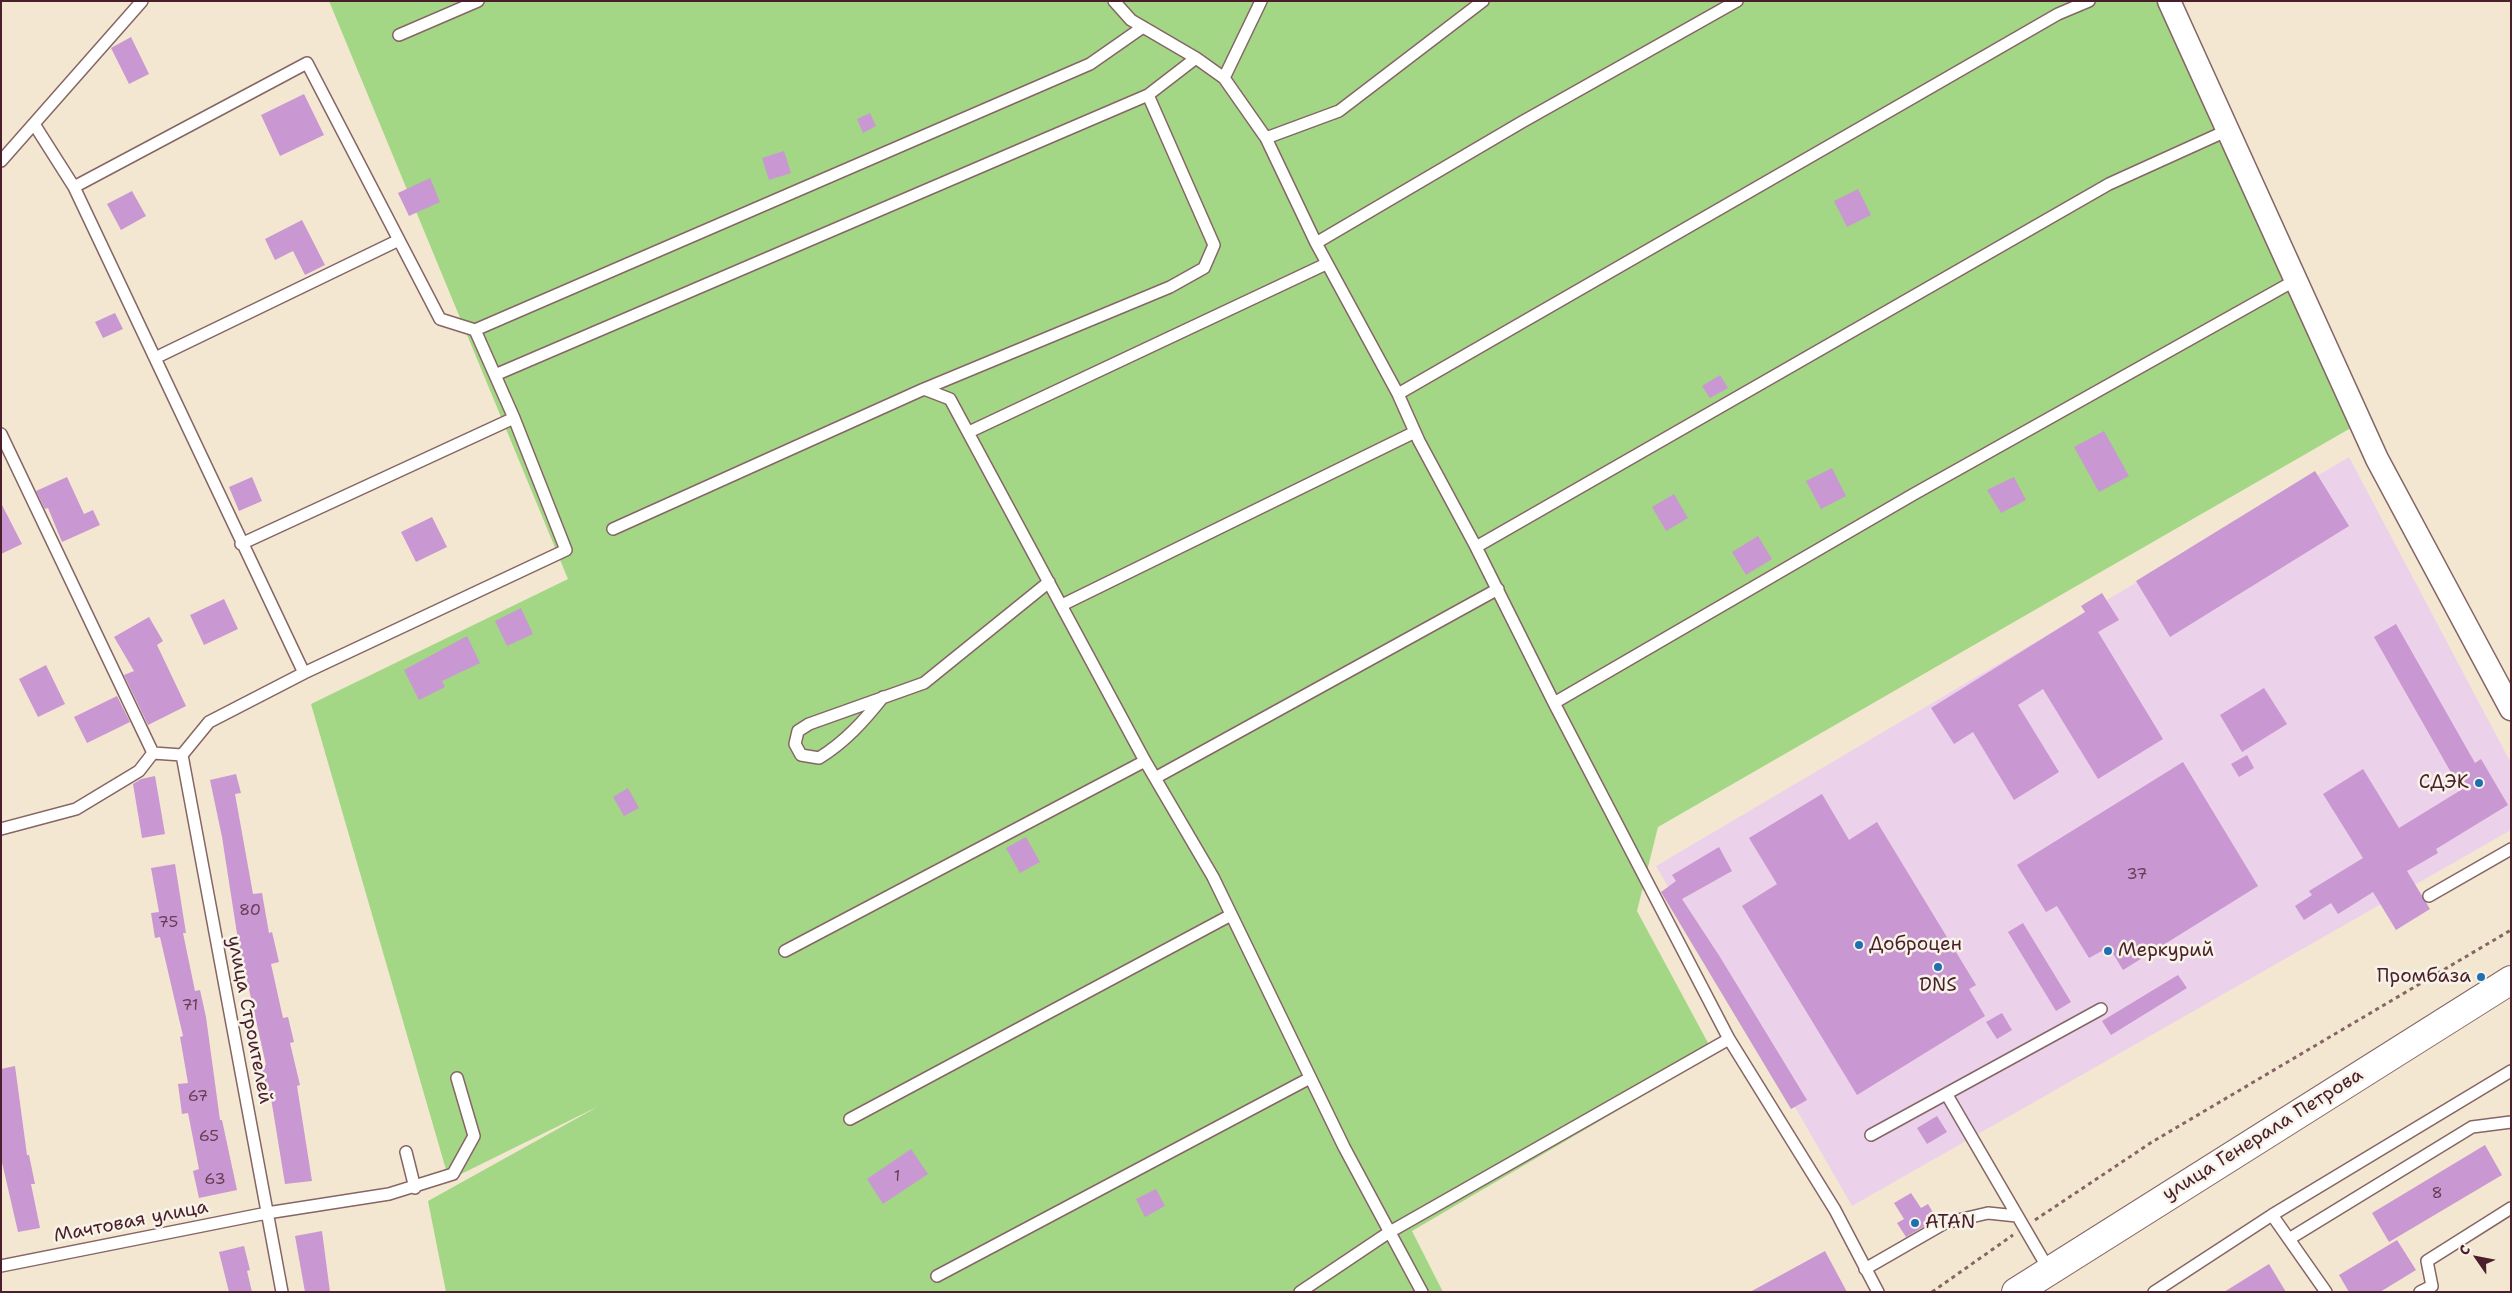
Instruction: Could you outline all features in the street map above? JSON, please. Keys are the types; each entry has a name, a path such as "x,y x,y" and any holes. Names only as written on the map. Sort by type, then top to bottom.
{"main road":[{"name":"улица Генерала Петрова","path":"2016,1292 2511,980"}],"street":[{"path":"2169,1 2294,281 2377,459 2511,710"}],"lane":[{"path":"1,162 142,1"},
{"path":"399,35 478,1"},
{"path":"1114,1 1130,20 1196,58 1224,78 1266,138 1326,264 1398,394 1415,432 1498,589 1554,703 1728,1039 1835,1210 1878,1292"},
{"path":"1224,78 1261,1"},
{"path":"1266,138 1339,111 1483,1"},
{"path":"1316,244 1522,122 1737,1"},
{"path":"1398,394 2058,14 2089,1"},
{"path":"74,186 307,63 440,320 475,330 1090,64 1143,27"},
{"path":"495,375 1148,95 1196,58"},
{"path":"613,529 924,389 1170,287 1204,268 1214,245 1148,95"},
{"path":"34,124 74,186 241,544 304,673"},
{"path":"1476,547 2109,184 2226,131"},
{"path":"155,358 399,240"},
{"path":"969,432 1326,264"},
{"path":"1554,703 1914,494 2294,281"},
{"path":"153,753 182,755 209,722 304,673 566,550 514,418 475,330"},
{"path":"924,389 950,399 969,432 1145,761 1213,877 1310,1078 1388,1232 1422,1292"},
{"path":"241,544 514,418"},
{"path":"1062,605 1415,432"},
{"path":"1,434 153,753"},
{"path":"883,697 860,726 832,751 819,758 801,755 795,744 798,731 809,724 924,682 1049,582"},
{"path":"1155,778 1498,589"},
{"path":"1,829 76,809 139,771 153,753"},
{"name":"улица Строителей","path":"182,755 282,1292"},
{"path":"785,951 1145,761"},
{"path":"2429,896 2511,849"},
{"path":"850,1119 1231,915"},
{"path":"1870,1135 2101,1009"},
{"path":"1300,1292 1388,1232 1728,1039"},
{"path":"2154,1292 2272,1215 2511,1071"},
{"name":"Мачтовая улица","path":"1,1266 268,1213 389,1194 415,1188 453,1174 474,1136 457,1078"},
{"path":"937,1276 1310,1078"},
{"path":"1947,1094 2049,1270"},
{"path":"2289,1240 2472,1127 2511,1122"},
{"path":"406,1152 415,1188"},
{"path":"2420,1292 2432,1286 2427,1261 2511,1208"},
{"path":"1866,1269 1945,1223 1988,1213 2017,1216"},
{"path":"2272,1215 2326,1292"}],"path":[{"path":"1932,1292 2024,1227 2152,1142 2511,930"}],"shaded area":[{"name":"Промбаза","path":"2349,457 2511,763 2511,830 1852,1206 1656,866"}],"green space":[{"path":"329,1 2164,1 2356,425 1658,827 1637,911 1714,1054 1412,1231 1443,1292 446,1292 428,1201 599,1106 449,1180 311,704 568,579"}],"building":[{"path":"131,37 149,74 129,84 111,48"},
{"path":"304,94 324,135 280,156 261,115"},
{"path":"870,113 876,126 863,133 857,119"},
{"path":"784,151 791,173 769,180 762,158"},
{"path":"430,178 440,202 409,216 398,193"},
{"path":"1858,189 1871,215 1847,227 1834,201"},
{"path":"132,191 146,216 121,230 107,204"},
{"path":"302,220 325,265 305,275 293,251 275,260 265,239"},
{"path":"115,313 123,329 103,338 95,322"},
{"path":"1720,375 1728,388 1710,398 1702,386"},
{"path":"2104,431 2129,476 2099,492 2074,447"},
{"path":"1832,468 1846,496 1821,509 1806,481"},
{"path":"2315,471 2349,526 2170,637 2136,581"},
{"path":"67,477 84,514 93,510 100,525 62,542 48,508 45,509 36,491"},
{"path":"252,477 262,501 239,511 229,487"},
{"path":"2014,477 2026,500 2001,513 1987,490"},
{"path":"1674,494 1688,518 1666,531 1652,507"},
{"path":"1,503 22,544 1,554"},
{"path":"432,517 447,547 416,562 401,532"},
{"path":"1758,536 1772,559 1746,575 1732,552"},
{"path":"2102,593 2119,620 2098,632 2163,739 2098,779 2043,689 2018,705 2059,772 2014,800 1973,732 1954,744 1931,708 2085,612 2081,606"},
{"path":"224,599 238,629 204,645 190,615"},
{"path":"521,608 533,634 507,646 495,621"},
{"path":"149,617 163,641 157,645 186,706 148,725 124,675 134,671 114,637"},
{"path":"2396,624 2475,763 2481,759 2508,805 2436,849 2438,853 2407,871 2430,909 2396,930 2373,892 2338,914 2331,903 2304,920 2295,906 2312,895 2309,891 2363,858 2323,794 2363,769 2399,828 2461,790 2374,637"},
{"path":"467,636 480,663 442,681 445,687 419,700 404,670"},
{"path":"46,665 65,704 38,717 19,679"},
{"path":"2264,688 2287,724 2242,752 2220,715"},
{"path":"117,696 130,722 87,743 74,717"},
{"path":"2247,755 2254,768 2239,777 2231,764"},
{"path":"2183,762 2258,886 2123,970 2109,947 2089,958 2057,906 2046,912 2017,865"},
{"path":"236,774 241,793 235,794 253,894 262,893 269,933 272,932 279,962 271,964 283,1018 288,1017 294,1042 290,1043 300,1085 297,1086 312,1181 285,1184 270,1092 268,1093 261,1066 266,1065 238,940 222,837 210,780"},
{"path":"155,776 165,834 142,838 133,784 141,779"},
{"path":"628,788 639,808 624,816 613,797"},
{"name":"Доброцен","path":"1822,794 1849,840 1877,822 1976,985 1969,989 1985,1016 1857,1095 1742,906 1777,884 1749,838"},
{"path":"1026,837 1040,862 1020,873 1006,848"},
{"path":"1719,847 1732,871 1682,899 1720,957 1807,1100 1791,1109 1661,892 1676,881 1672,875"},
{"path":"175,864 186,933 183,933 195,991 200,990 206,1017 220,1120 222,1120 237,1190 199,1198 193,1171 199,1169 188,1113 182,1114 178,1084 188,1083 180,1037 183,1036 160,937 155,938 151,913 159,912 151,868"},
{"path":"2023,923 2071,1002 2056,1011 2008,932"},
{"path":"2178,975 2187,988 2111,1035 2102,1021"},
{"path":"2002,1013 2012,1030 1997,1039 1986,1022"},
{"path":"15,1066 27,1155 29,1155 35,1184 31,1184 40,1228 18,1232 1,1158 1,1069"},
{"path":"1937,1116 1947,1132 1927,1144 1917,1128"},
{"path":"2485,1145 2502,1175 2389,1242 2372,1213"},
{"path":"911,1149 928,1174 883,1204 867,1179"},
{"path":"1156,1189 1165,1206 1145,1217 1136,1199"},
{"path":"1911,1193 1921,1208 1928,1204 1937,1219 1906,1237 1897,1223 1904,1219 1894,1203"},
{"path":"322,1231 330,1292 305,1292 295,1236"},
{"path":"2397,1240 2416,1270 2380,1292 2349,1292 2339,1275"},
{"path":"244,1246 250,1270 247,1271 252,1292 229,1292 219,1252"},
{"path":"1825,1251 1847,1292 1750,1292"},
{"path":"2269,1264 2286,1292 2224,1292"}],"place":[{"name":"СДЭК","path":"2479,783"},
{"name":"Доброцен","path":"1859,945"},
{"name":"Меркурий","path":"2108,951"},
{"name":"DNS","path":"1938,967"},
{"name":"Промбаза","path":"2481,977"},
{"name":"ATAN","path":"1915,1223"}]}
